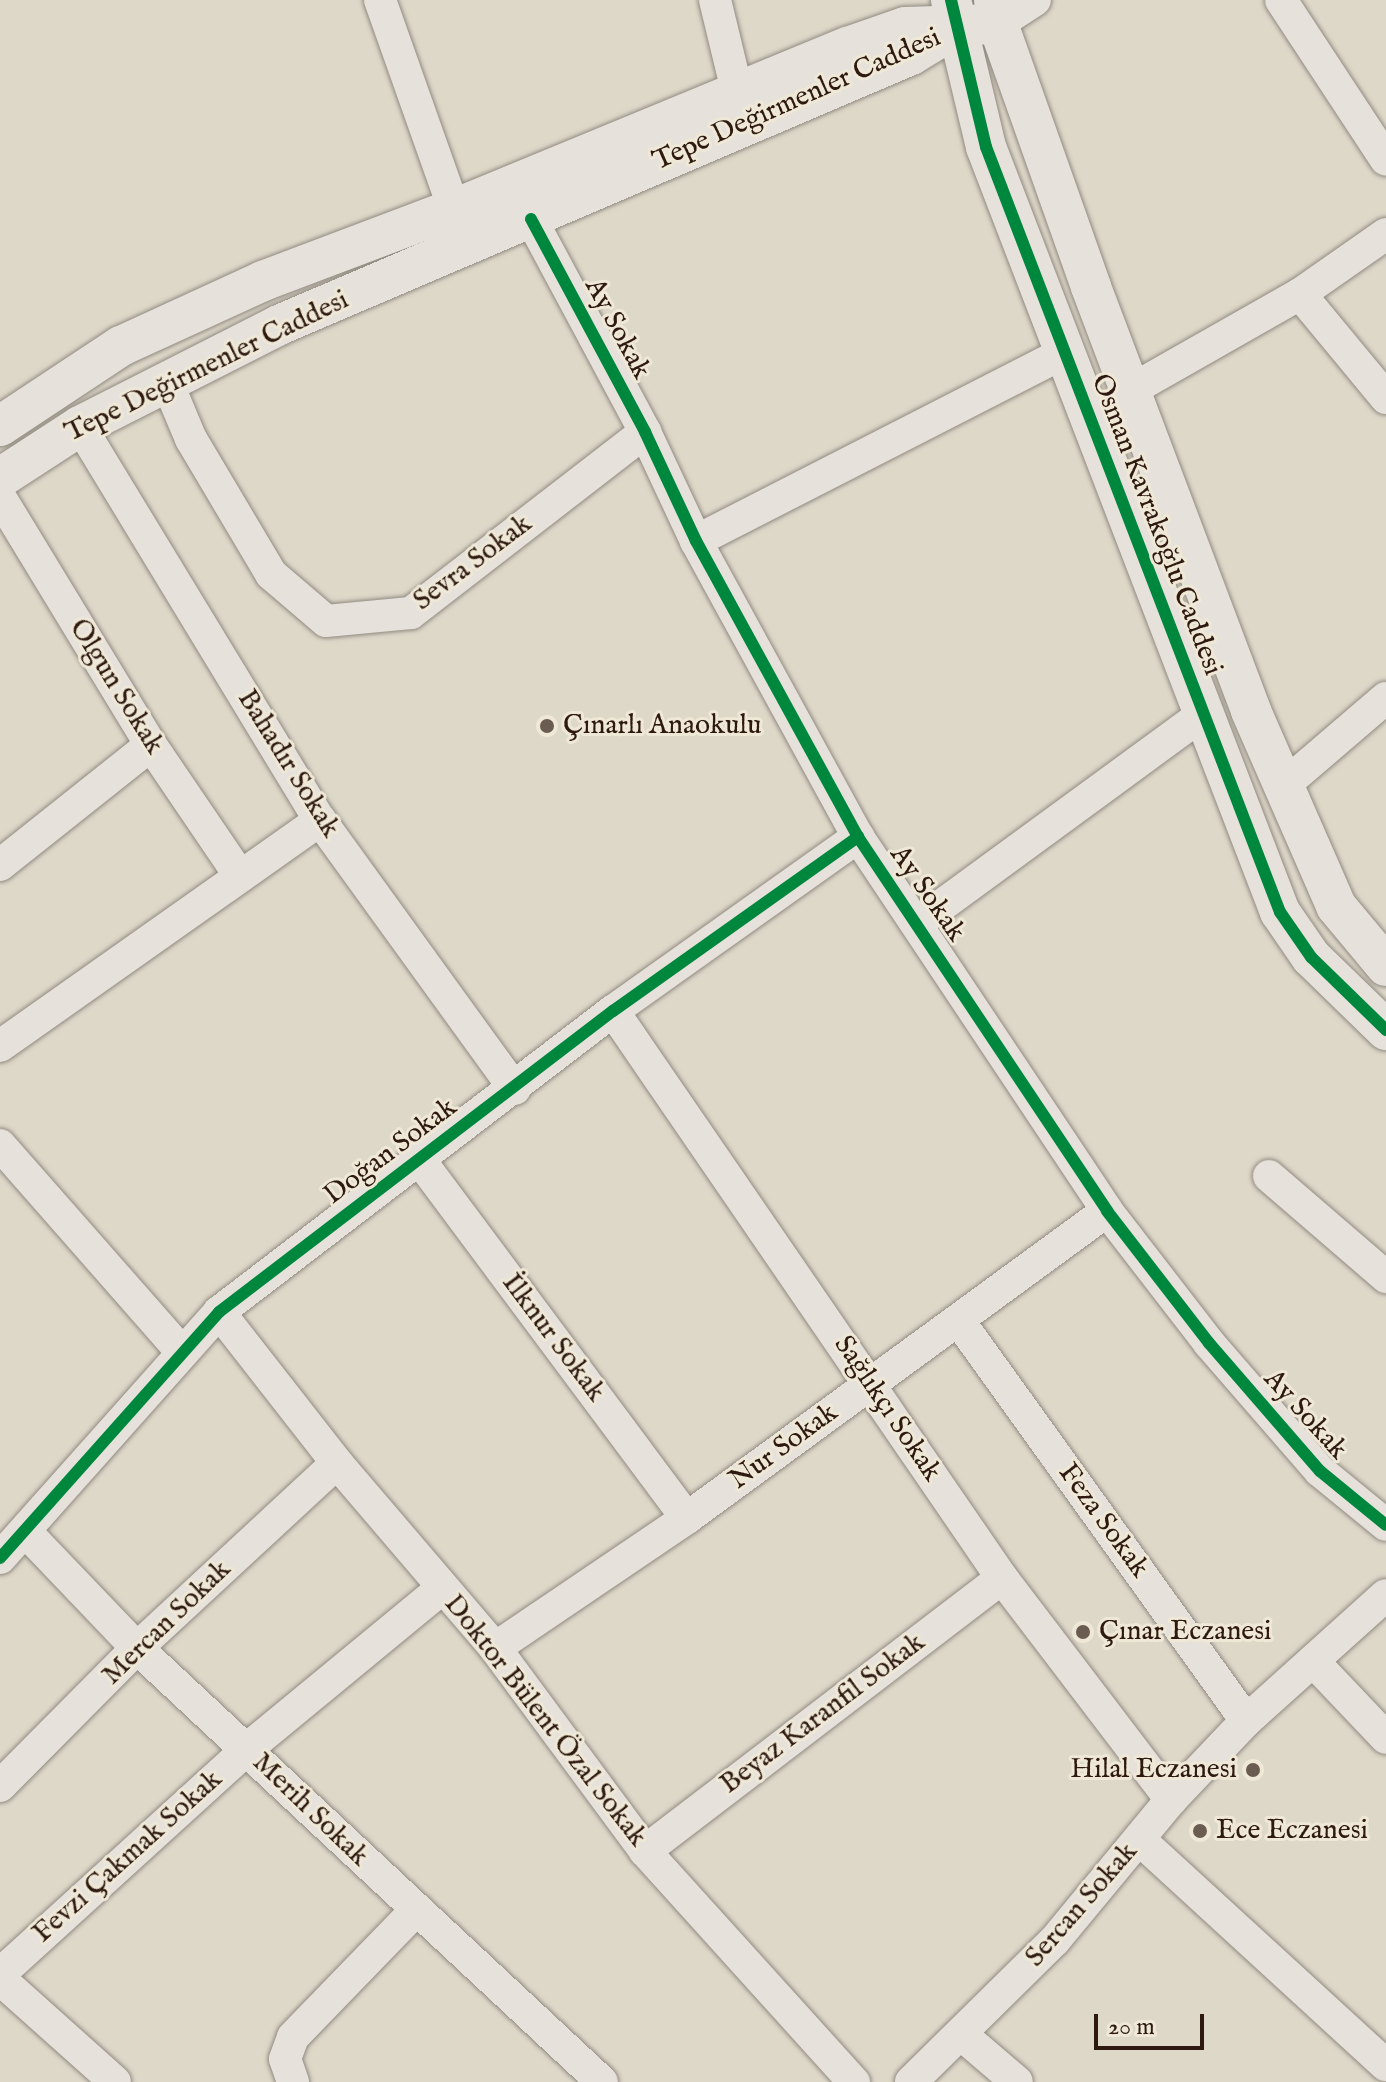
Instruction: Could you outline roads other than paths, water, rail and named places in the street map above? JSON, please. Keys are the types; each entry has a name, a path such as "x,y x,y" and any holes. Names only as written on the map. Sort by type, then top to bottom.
{"street":[{"path":"380,0 454,209"},
{"path":"715,0 737,91"},
{"path":"954,14 996,12 1035,0"},
{"path":"1281,0 1386,160"},
{"name":"Osman Kavrakoğlu Caddesi","path":"996,12 1131,390 1282,787 1336,906 1386,966"},
{"name":"Tepe Değirmenler Caddesi","path":"0,426 54,387 121,346 263,281 454,209 737,91 905,27 954,14"},
{"name":"Tepe Değirmenler Caddesi","path":"0,478 80,426 279,325 911,55 954,14"},
{"name":"Osman Kavrakoğlu Caddesi","path":"954,14 986,147 1280,912 1311,957 1386,1030"},
{"name":"Ay Sokak","path":"531,219 645,432 696,541 858,837 919,922 1107,1211 1209,1343 1320,1471 1386,1525"},
{"path":"1131,390 1300,294 1386,234"},
{"path":"1300,294 1386,398"},
{"path":"696,541 1066,352"},
{"name":"Sevra Sokak","path":"167,382 191,439 271,574 326,621 411,613 645,432"},
{"path":"54,387 80,426"},
{"name":"Bahadır Sokak","path":"80,426 320,820 515,1089"},
{"name":"Olgun Sokak","path":"0,497 151,745 238,873"},
{"path":"1282,787 1386,698"},
{"path":"919,922 1202,715"},
{"path":"0,865 151,745"},
{"path":"0,1046 238,873 320,820"},
{"name":"Doğan Sokak","path":"0,1557 219,1312 515,1089 613,1011 858,837"},
{"name":"Sağlıkçı Sokak","path":"613,1011 1002,1578 1171,1800"},
{"path":"0,1145 181,1351"},
{"name":"İlknur Sokak","path":"419,1159 687,1518"},
{"path":"1269,1176 1386,1277"},
{"name":"Nur Sokak","path":"495,1648 687,1518 1107,1211"},
{"name":"Doktor Bülent Özal Sokak","path":"219,1312 337,1463 495,1648 645,1851 854,2082"},
{"name":"Feza Sokak","path":"959,1321 1246,1721"},
{"name":"Mercan Sokak","path":"0,1786 137,1648 337,1463"},
{"name":"Merih Sokak","path":"25,1531 137,1648 602,2082"},
{"name":"Beyaz Karanfil Sokak","path":"645,1851 1002,1578"},
{"name":"Fevzi Çakmak Sokak","path":"0,1976 247,1749 442,1588"},
{"name":"Sercan Sokak","path":"911,2082 1055,1940 1171,1800 1246,1721 1386,1595"},
{"path":"1313,1661 1386,1738"},
{"path":"1139,1839 1386,2065"},
{"path":"293,2082 285,2059 293,2037 416,1910"},
{"path":"0,1976 115,2082"},
{"path":"962,2035 1017,2082"}],"place":[{"name":"Çınarlı Anaokulu","path":"547,726"},
{"name":"Çınar Eczanesi","path":"1083,1632"},
{"name":"Hilal Eczanesi","path":"1253,1770"},
{"name":"Ece Eczanesi","path":"1200,1831"}]}
